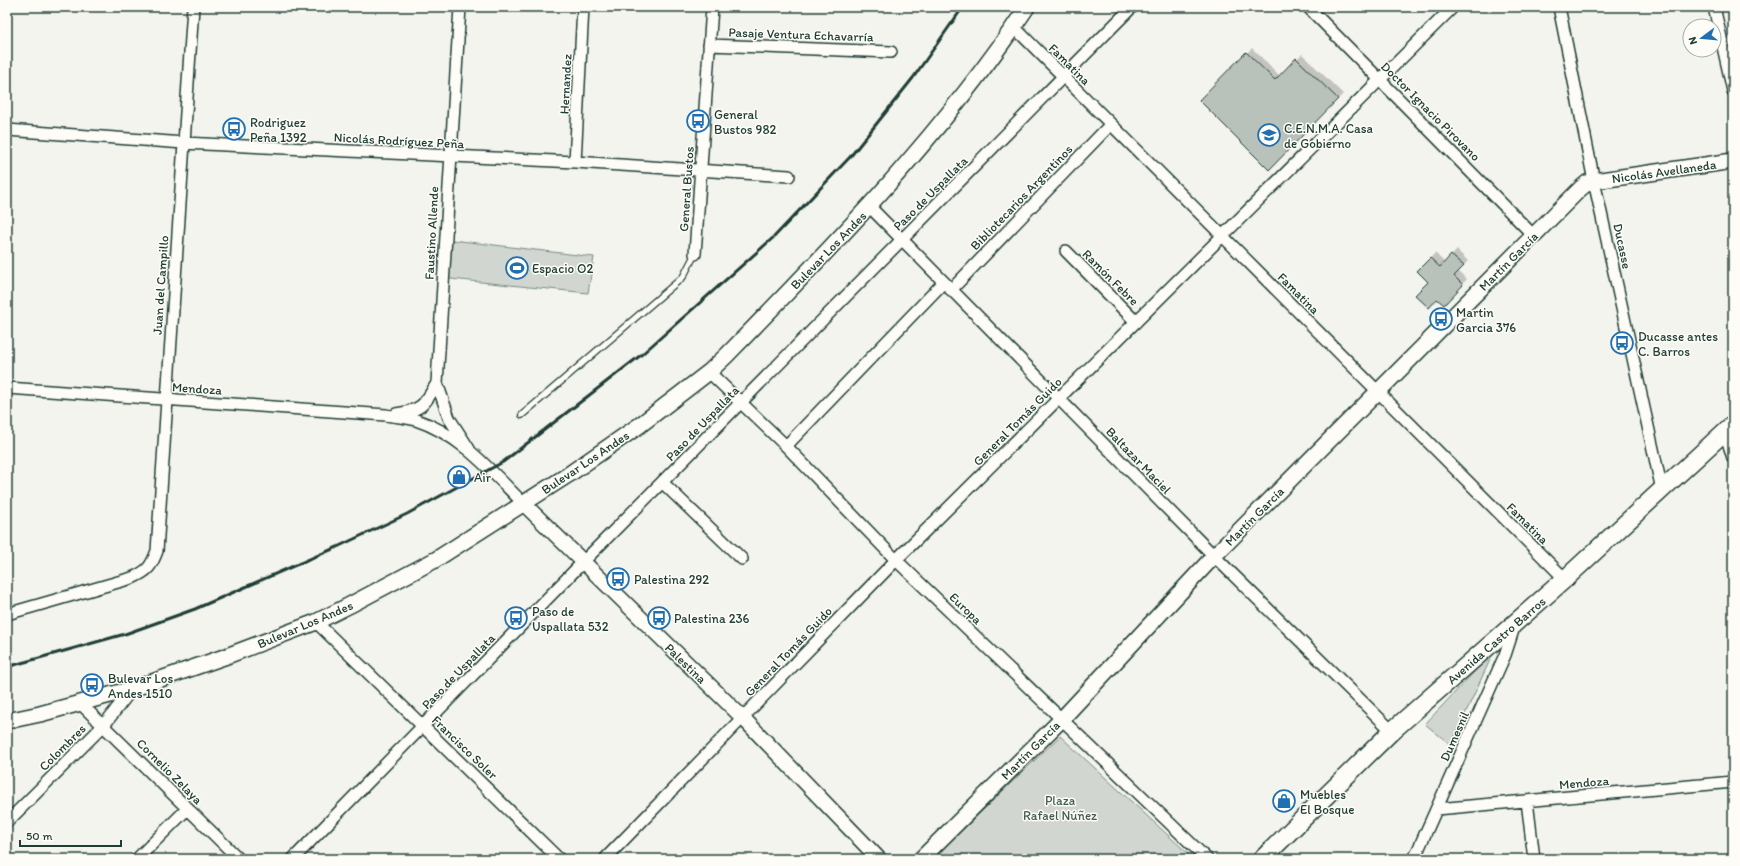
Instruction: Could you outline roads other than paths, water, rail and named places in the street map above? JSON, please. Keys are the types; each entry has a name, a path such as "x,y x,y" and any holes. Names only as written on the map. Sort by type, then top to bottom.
{"main road":[{"name":"Bulevar Los Andes","path":"7,721 40,714 132,689 224,657 316,622 435,560 568,475 709,372 870,206 955,106 1014,27 1027,7"},
{"name":"Nicolás Avellaneda","path":"1594,181 1733,161"},
{"name":"Martín García","path":"921,859 1061,720 1214,556 1533,235 1580,189 1587,183 1594,181"},
{"name":"Avenida Castro Barros","path":"1262,859 1392,731 1516,624 1729,428"}],"street":[{"name":"Juan del Campillo","path":"7,614 132,578 145,572 152,565 157,551 193,7"},
{"name":"Faustino Allende","path":"460,7 437,383 449,418 472,452"},
{"name":"Hernandez","path":"575,162 583,7"},
{"name":"General Bustos","path":"695,254 702,171 712,7"},
{"name":"Paso de Uspallata","path":"293,859 583,562 663,483 740,403 1132,7"},
{"name":"Doctor Ignacio Pirovano","path":"1308,7 1533,235"},
{"name":"General Tomás Guido","path":"605,859 896,560 1136,322 1221,235 1453,7"},
{"name":"Ducasse","path":"1559,7 1594,181 1662,490"},
{"path":"1714,7 1733,91"},
{"name":"Famatina","path":"1014,27 1565,579"},
{"name":"Pasaje Ventura Echavarría","path":"710,45 891,52"},
{"name":"Bibliotecarios Argentinos","path":"786,446 1111,124"},
{"name":"Nicolás Rodríguez Peña","path":"7,130 184,143 575,162 789,176"},
{"name":"Baltazar Maciel","path":"870,206 902,241 1214,556 1392,731"},
{"name":"Ramón Febre","path":"1066,251 1136,322"},
{"name":"Europa","path":"709,372 786,446 896,560 1207,859"},
{"name":"Mendoza","path":"386,415 410,412 419,408 425,402 437,383"},
{"name":"Mendoza","path":"7,388 386,415 416,420 440,432 472,452"},
{"path":"1729,428 1733,458"},
{"name":"Palestina","path":"472,452 742,718 879,859"},
{"path":"663,483 742,559"},
{"name":"Francisco Soler","path":"316,622 559,859"},
{"name":"Dumesnil","path":"1414,859 1505,655 1516,624"},
{"name":"Colombres","path":"7,822 104,725 132,689"},
{"name":"Cornelio Zelaya","path":"80,703 239,859"},
{"name":"Mendoza","path":"1437,809 1733,782"},
{"path":"1526,801 1534,859"},
{"path":"137,859 188,808"}],"lane":[{"path":"522,415 683,277 695,254"}],"railway":[{"path":"7,667 125,634 195,609 335,548 407,514 503,462 641,355 774,237 850,157 913,78 963,7"}],"place":[{"name":"General Bustos 982","path":"698,121"},
{"name":"Rodriguez Peña 1392","path":"234,129"},
{"name":"C.E.N.M.A. Casa de Gobierno","path":"1269,135"},
{"name":"Espacio O2","path":"517,268"},
{"name":"Martin Garcia 376","path":"1441,319"},
{"name":"Ducasse antes C. Barros","path":"1622,343"},
{"name":"Air","path":"459,477"},
{"name":"Palestina 292","path":"618,579"},
{"name":"Paso de Uspallata 532","path":"516,618"},
{"name":"Palestina 236","path":"659,618"},
{"name":"Bulevar Los Andes 1510","path":"92,685"},
{"name":"Muebles El Bosque","path":"1284,801"}],"park label":[{"name":"Plaza Rafael Núñez","path":"1060,808"}]}
